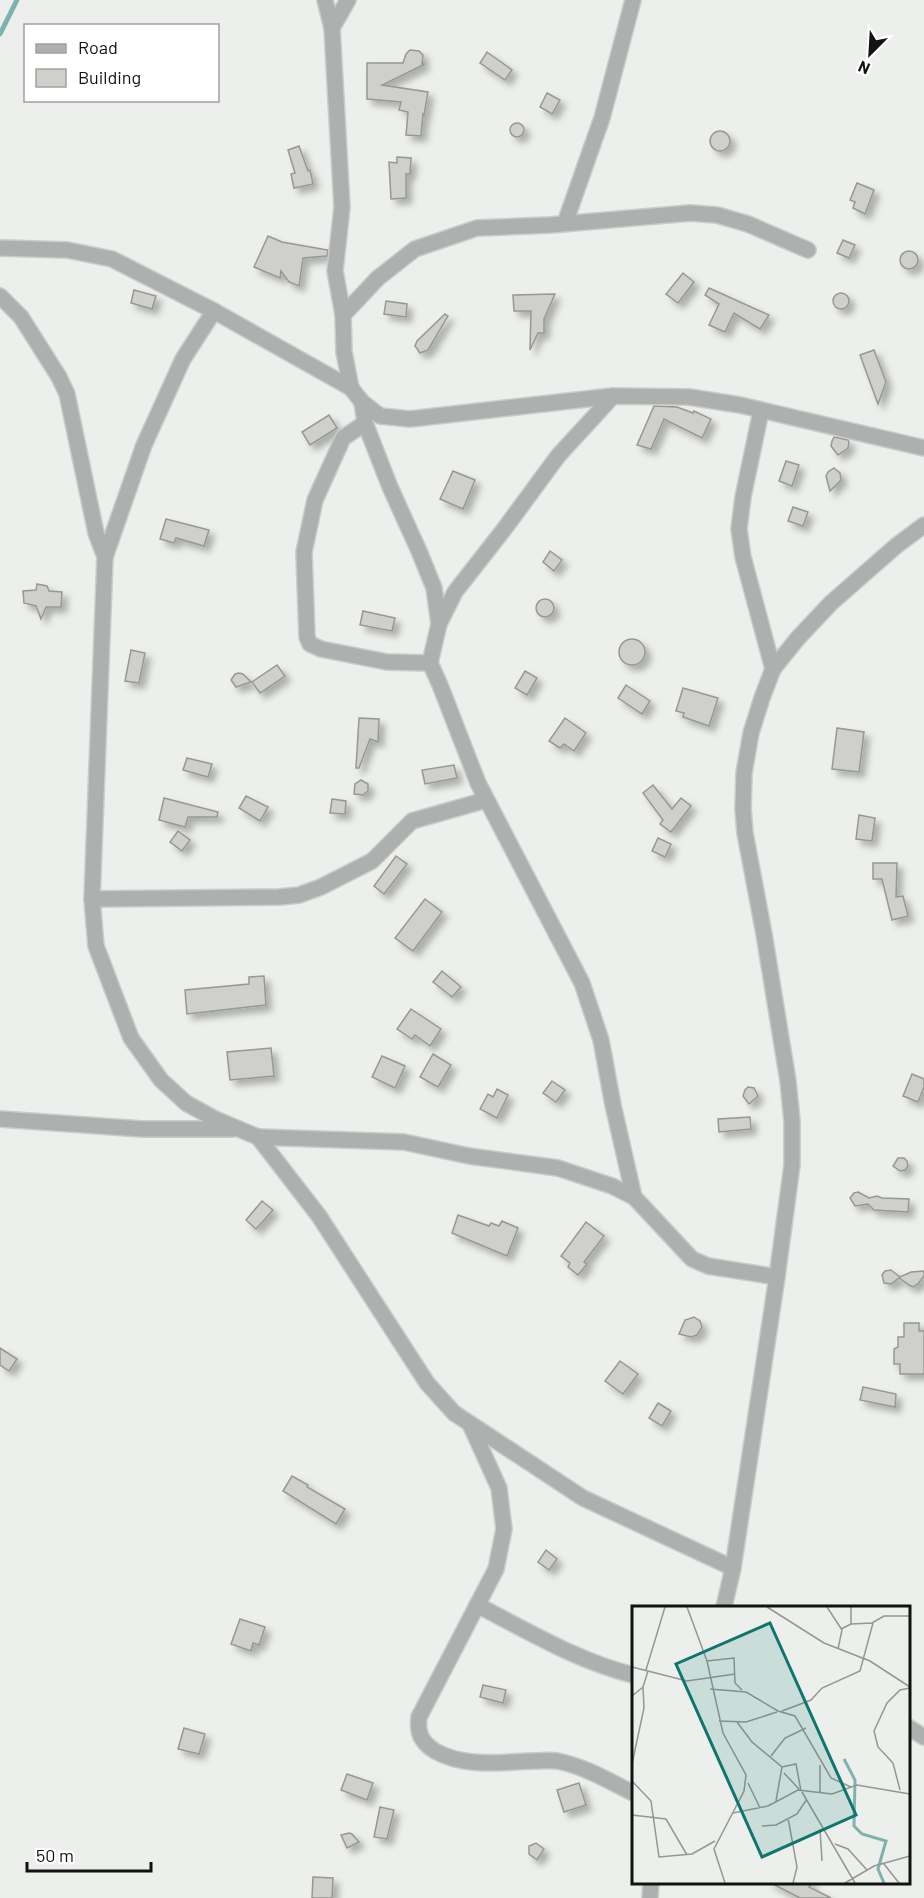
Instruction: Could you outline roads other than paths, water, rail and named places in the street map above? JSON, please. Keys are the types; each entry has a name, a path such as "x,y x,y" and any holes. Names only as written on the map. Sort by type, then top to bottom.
{"street":[{"path":"325,0 332,28 342,207 335,271 343,315 345,352 351,388"},
{"path":"332,28 348,0"},
{"path":"565,223 602,118 633,0"},
{"path":"343,315 378,278 415,249 477,228 690,213 717,215 748,224 808,250"},
{"path":"0,248 68,250 112,260 214,311 351,388 362,402 380,416 410,418 613,396 688,397 740,405 924,448"},
{"path":"0,296 21,317 67,394 96,534 105,556"},
{"path":"214,311 183,359 144,445 105,556 92,899 96,946 131,1038 161,1080 186,1103 215,1119 258,1137 404,1142 468,1156 558,1168 612,1186 634,1197 692,1259 708,1266 777,1277"},
{"path":"613,396 558,456 455,592 439,624 430,663 486,800 582,983 601,1040 634,1197"},
{"path":"362,402 365,423 434,588 439,624"},
{"path":"761,411 743,497 739,529 743,557 774,669"},
{"path":"365,423 344,438 315,500 304,552 307,637 310,644 321,649 387,662 430,663"},
{"path":"724,1606 733,1568 792,1165 792,1121 788,1081 745,833 744,772 751,733 774,669 798,638 831,603 896,546 924,525"},
{"path":"92,899 299,895 321,887 372,861 412,821 486,800"},
{"path":"0,1119 142,1130 239,1129"},
{"path":"258,1137 319,1216 427,1383 454,1413 583,1498 733,1568"},
{"path":"469,1423 499,1488 504,1529 496,1569 419,1717 417,1728 421,1739 436,1751 458,1761 480,1763 555,1761 588,1770 632,1792"},
{"path":"477,1605 562,1649 604,1667 632,1675"},
{"path":"909,1728 924,1737"},
{"path":"650,1898 651,1883"}],"waterway":[{"path":"0,34 17,0"}]}
